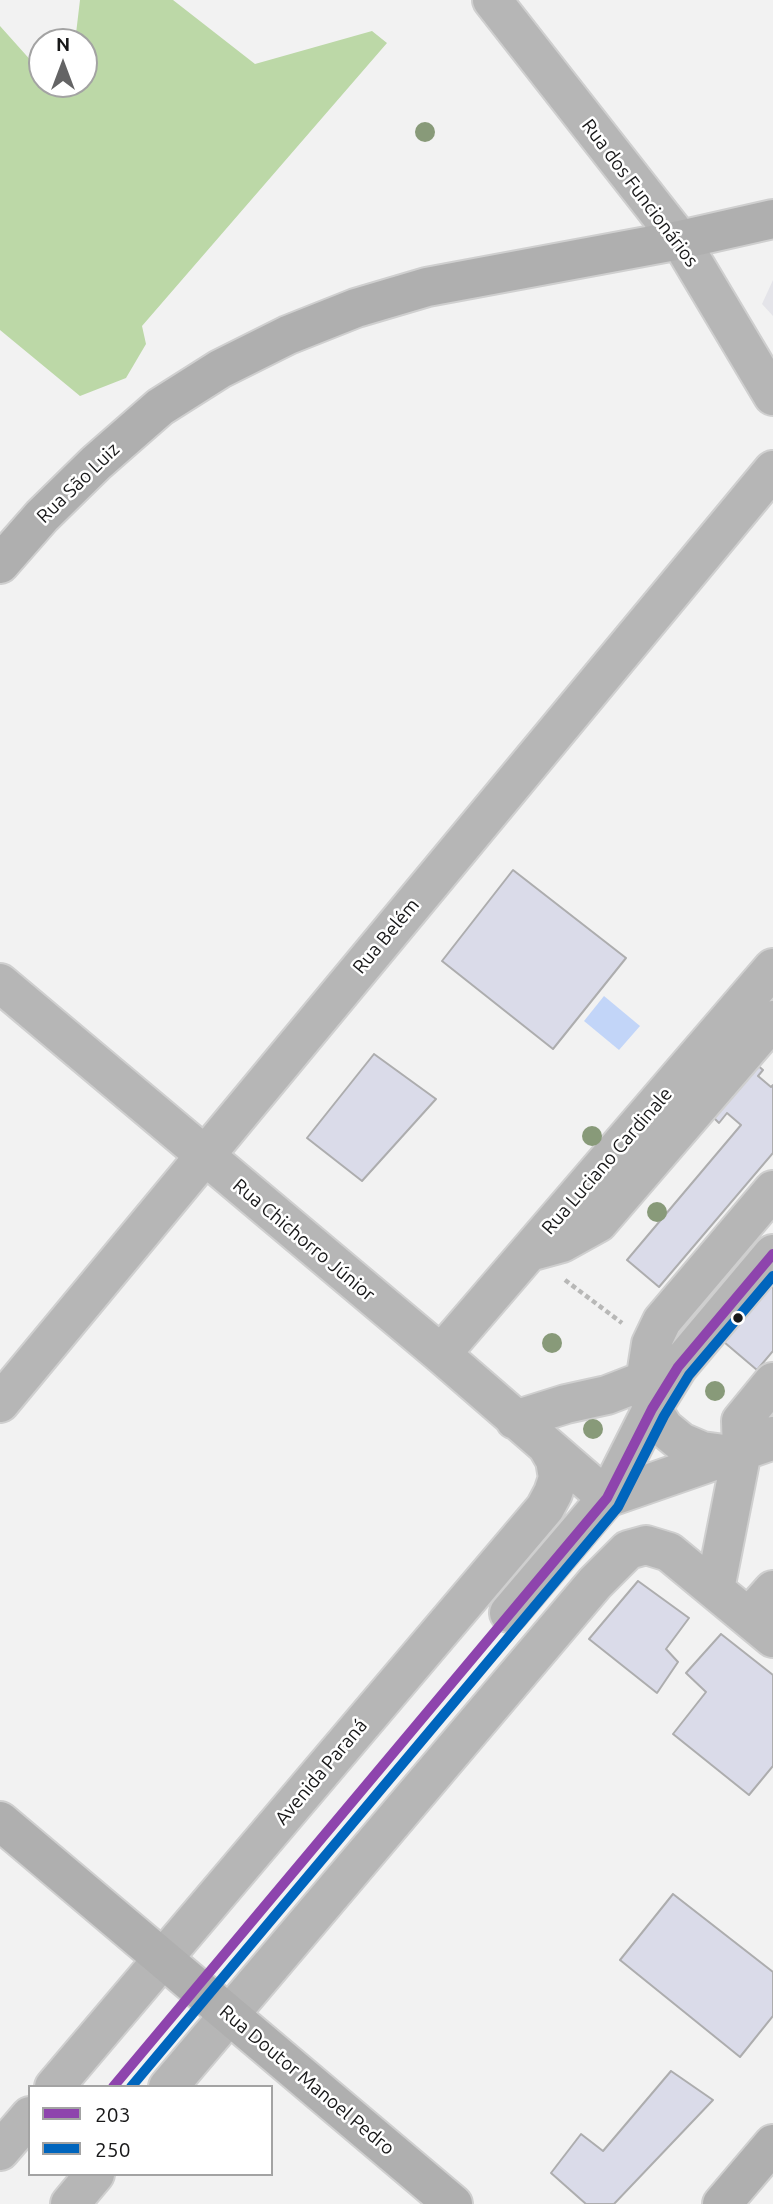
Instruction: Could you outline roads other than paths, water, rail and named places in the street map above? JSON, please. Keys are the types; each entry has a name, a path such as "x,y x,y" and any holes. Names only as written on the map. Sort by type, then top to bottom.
{"main road":[{"name":"Rua São Luiz","path":"0,564 96,463 160,407 220,369 288,335 356,308 427,287 680,240 773,219"},
{"name":"Rua Doutor Manoel Pedro","path":"0,1821 453,2204"},
{"path":"722,2204 773,2144"}],"street":[{"name":"Rua dos Funcionários","path":"492,0 680,240 773,396"},
{"name":"Rua Belém","path":"0,1403 773,470"},
{"name":"Rua Luciano Cardinale","path":"441,1354 773,968"},
{"name":"Rua Chichorro Júnior","path":"0,983 441,1354 607,1498"},
{"path":"528,1252 562,1243 598,1223 773,1020"},
{"path":"756,1438 724,1454 702,1451 681,1442 664,1428 651,1345 662,1321 773,1190"},
{"path":"595,1583 509,1613 607,1498 658,1386 773,1254"},
{"path":"715,1589 773,1382"},
{"path":"515,1420 566,1404 658,1386"},
{"path":"607,1498 756,1438"},
{"name":"Avenida Paraná","path":"56,2085 544,1508 558,1478 555,1460 548,1448"},
{"path":"171,2085 595,1583 628,1550 646,1545 668,1552 715,1589 765,1615"},
{"path":"0,2151 28,2118"},
{"path":"69,2204 93,2176"}],"water":[{"path":"604,996 640,1026 619,1050 584,1021"}]}
